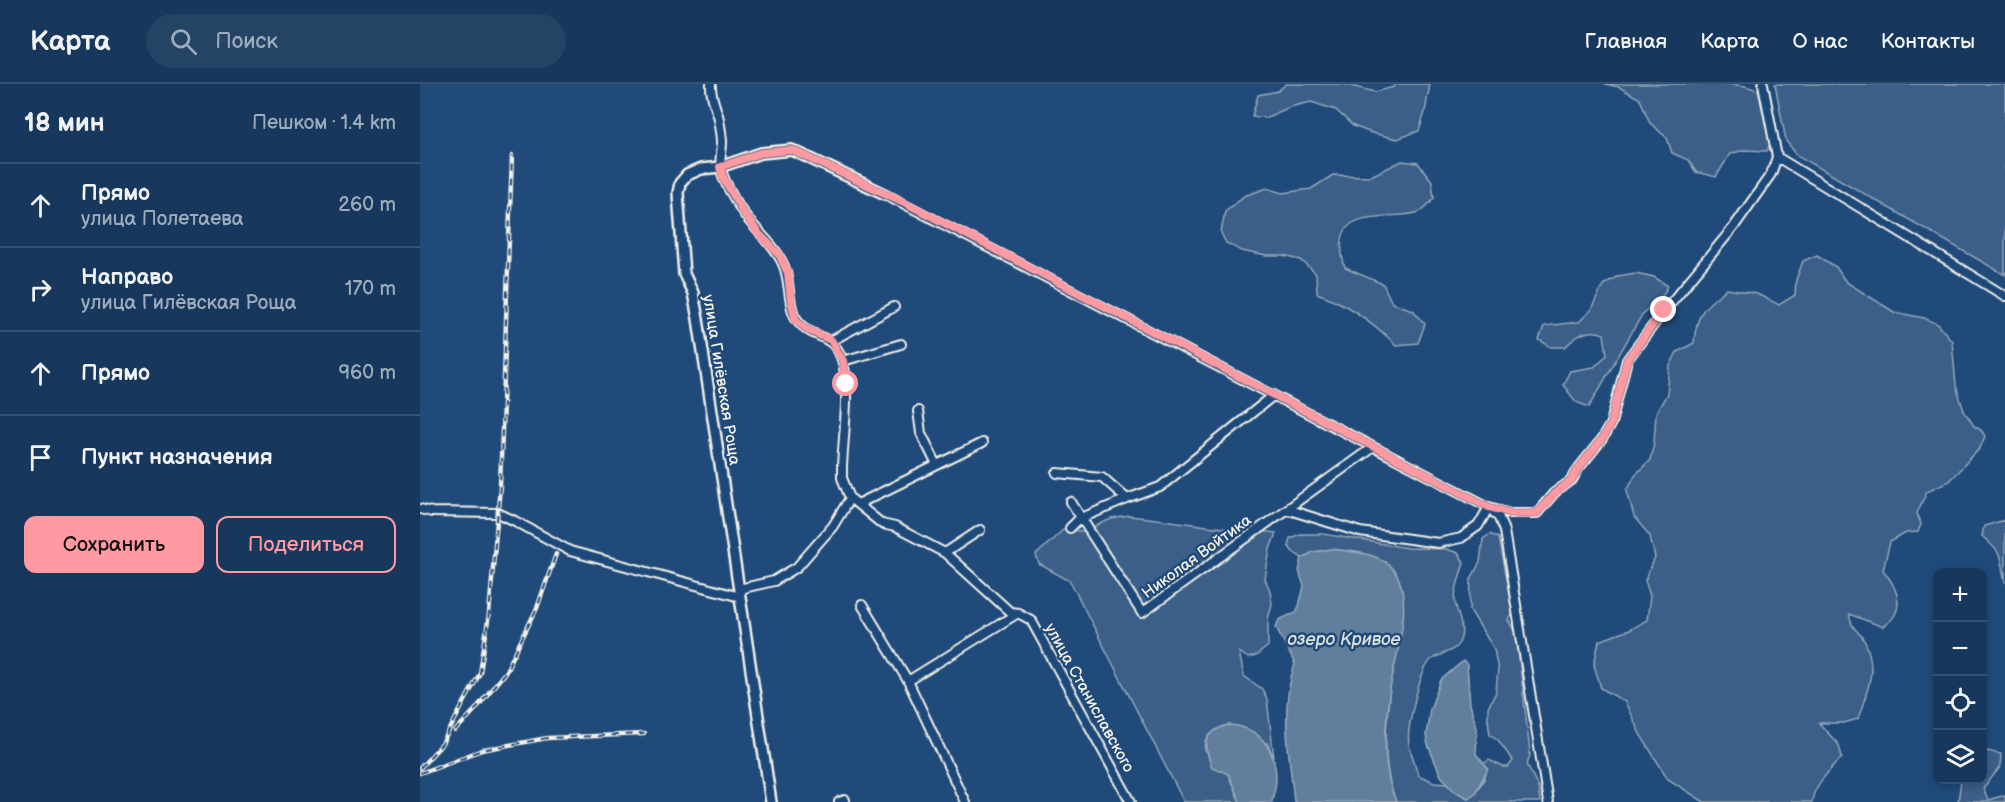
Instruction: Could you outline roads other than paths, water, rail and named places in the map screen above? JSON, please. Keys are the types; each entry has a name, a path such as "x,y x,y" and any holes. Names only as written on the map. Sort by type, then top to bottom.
{"street":[{"path":"420,509 432,512 498,513 570,551 739,593 774,581 797,567 833,526 850,498 842,478 846,384 843,361 831,340 808,330 796,320 788,273 779,254 759,234 744,214 723,177 720,167 721,135 714,100 710,92 711,84"},
{"path":"885,194 1489,507 1510,513 1537,513 1554,494 1572,480 1602,439 1611,423 1627,360 1664,310 1733,228 1766,182 1777,157 1763,84"},
{"name":"улица Гилёвская Роща","path":"771,802 698,319 693,292 684,274 677,204 680,183 687,176 701,170 720,167 761,153 792,150 885,194"},
{"path":"1777,157 2005,296"},
{"path":"831,340 894,307"},
{"path":"843,361 901,344"},
{"path":"1070,528 1081,518 1160,487 1274,395"},
{"path":"918,411 921,433 937,465"},
{"path":"858,504 982,443"},
{"path":"1286,509 1373,447"},
{"path":"1057,473 1102,477 1127,499"},
{"name":"улица Станиславского","path":"850,498 882,524 895,527 945,552 1010,612 1018,613 1031,620 1131,802"},
{"name":"Николая Войтика","path":"1071,502 1142,613 1286,509"},
{"path":"1286,509 1360,532 1438,543 1461,538 1478,526 1489,507"},
{"path":"1489,507 1499,518 1504,531 1548,802"},
{"path":"945,552 980,530"},
{"path":"862,605 908,681 965,802"},
{"path":"908,681 1018,613"}],"water":[{"name":"озеро Кривое","path":"1332,549 1358,552 1382,560 1395,572 1401,584 1404,614 1390,689 1386,731 1386,761 1396,802 1294,802 1287,716 1290,681 1295,664 1276,627 1279,620 1296,612 1299,606 1304,586 1299,571 1302,558 1313,552"},
{"path":"1463,661 1467,665 1470,704 1477,729 1476,754 1488,769 1475,793 1468,798 1455,791 1441,776 1426,736 1430,709 1441,680"},
{"path":"1228,725 1249,730 1264,741 1269,749 1273,758 1276,779 1272,802 1240,802 1228,774 1212,767 1207,753 1207,741 1214,732"}],"railway":[{"path":"420,768 442,744 480,673 489,614 500,486 512,156"},
{"path":"455,731 506,671 537,608 556,554"},
{"path":"420,773 482,750 547,738 644,734"}]}
